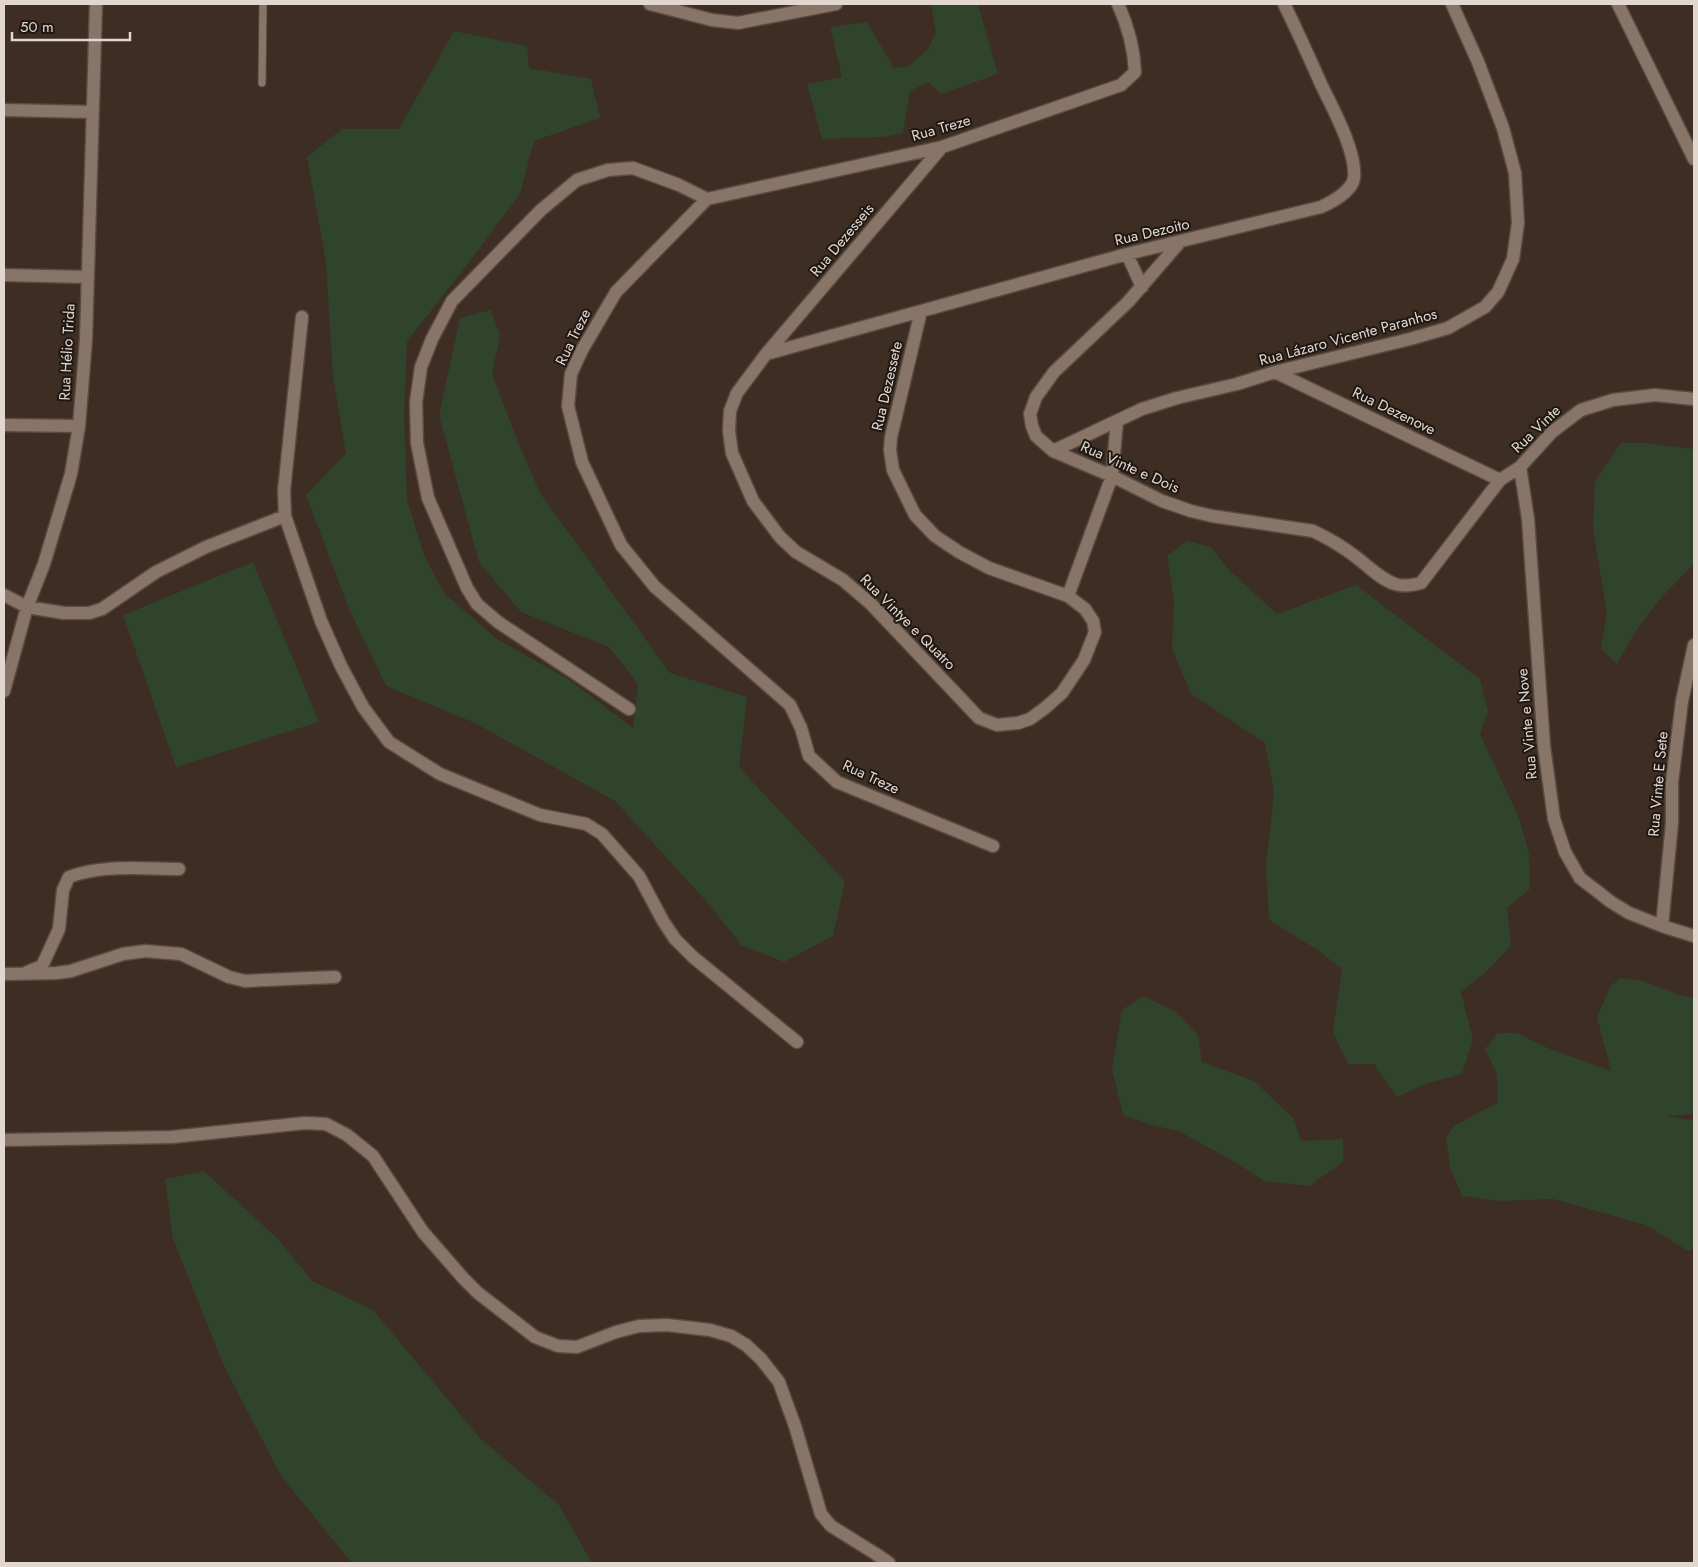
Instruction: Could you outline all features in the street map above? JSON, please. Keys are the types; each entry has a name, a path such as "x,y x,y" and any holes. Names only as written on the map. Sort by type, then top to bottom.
{"street":[{"name":"Rua Hélio Trida","path":"4,691 27,607 44,564 71,474 79,426 86,339 96,4"},
{"path":"650,4 712,20 738,23 836,4"},
{"name":"Rua Treze","path":"993,846 837,782 809,756 801,728 790,706 655,587 621,545 582,462 568,406 571,374 582,350 616,292 707,198 942,147 1121,85 1134,72 1134,57 1133,45 1118,4"},
{"name":"Rua Dezoito","path":"766,354 1127,254 1321,208 1331,203 1343,194 1354,179 1353,162 1345,135 1284,4"},
{"name":"Rua Lázaro Vicente Paranhos","path":"1053,450 1151,406 1448,328 1485,307 1498,292 1513,259 1518,223 1514,174 1503,128 1478,62 1452,4"},
{"path":"1618,4 1694,159"},
{"path":"4,110 92,112"},
{"name":"Rua Dezesseis","path":"766,354 942,147"},
{"path":"629,709 498,622 477,604 467,588 428,498 418,443 416,402 421,367 432,339 452,301 541,210 577,180 608,170 632,168 679,185 707,198"},
{"name":"Rua Vinte e Dois","path":"1179,243 1142,287 1054,372 1036,397 1030,414 1036,436 1053,450 1162,501 1191,511 1312,532 1326,537 1395,584 1406,586 1422,583 1440,561"},
{"path":"1127,254 1142,287"},
{"path":"4,275 87,277"},
{"name":"Rua Dezessete","path":"921,311 891,437 890,450 893,470 915,515 935,536 959,552 989,568 1068,596"},
{"path":"302,317 284,491 285,516 321,621 341,666 364,707 389,742 440,774 540,815 586,824 602,834 639,876 662,921 675,938 693,957 797,1042"},
{"name":"Rua Vintye e Quatro","path":"766,354 737,394 730,411 729,431 732,453 753,501 780,537 791,547 843,580 872,604 979,718 997,725 1018,723 1030,719 1062,692 1084,660 1095,632 1093,621 1085,610 1068,596"},
{"name":"Rua Dezenove","path":"1275,372 1500,480"},
{"name":"Rua Vinte","path":"1440,561 1500,480 1520,467 1552,432 1581,410 1613,400 1655,396 1694,399"},
{"path":"1068,596 1112,476 1117,421"},
{"path":"4,426 79,426"},
{"name":"Rua Vinte e Nove","path":"1520,467 1528,519 1544,746 1554,820 1565,852 1580,878 1611,902 1630,913 1694,936"},
{"path":"4,595 27,607 64,614 89,613 102,608 156,572 206,547 285,516"},
{"name":"Rua Vinte E Sete","path":"1662,926 1672,823 1674,773 1682,701 1694,645"},
{"path":"23,974 42,966 52,946 59,929 63,890 69,877 80,873 112,869 179,869"},
{"path":"4,974 64,972 123,954 145,952 181,954 229,977 245,981 335,977"},
{"path":"4,1140 172,1137 305,1123 326,1124 347,1135 373,1156 423,1232 463,1278 478,1293 536,1337 558,1346 577,1347 638,1326 667,1325 710,1330 731,1336 746,1345 761,1359 780,1382 821,1514 831,1526 889,1563"}],"lane":[{"path":"262,83 263,4"}],"green space":[{"path":"931,4 978,4 998,74 941,94 928,82 910,91 903,133 883,137 822,139 807,84 842,77 830,27 867,22 894,68 909,66 928,49 936,33"},
{"path":"454,31 527,46 529,68 591,79 600,118 534,141 520,194 407,341 404,415 407,500 424,555 444,593 497,639 571,681 633,728 638,684 609,647 521,612 479,562 439,415 460,318 491,310 500,335 492,374 540,493 670,673 747,697 739,767 845,881 833,936 784,962 741,945 714,910 615,801 475,723 386,686 349,609 306,495 346,453 333,377 326,262 307,157 342,129 399,129"},
{"path":"1621,443 1644,443 1694,449 1694,564 1660,599 1634,634 1617,664 1601,649 1607,613 1593,529 1595,481"},
{"path":"1187,541 1211,547 1228,569 1277,614 1356,585 1480,679 1488,712 1480,734 1519,818 1529,853 1530,889 1507,908 1511,946 1487,971 1461,992 1473,1040 1462,1074 1425,1084 1397,1097 1374,1064 1348,1064 1333,1032 1342,969 1319,951 1269,920 1266,865 1274,793 1265,743 1191,694 1172,648 1174,600 1167,556"},
{"path":"253,562 319,722 176,767 123,615"},
{"path":"1620,978 1643,981 1680,995 1694,998 1694,1114 1666,1116 1691,1120 1694,1123 1694,1248 1688,1251 1646,1225 1553,1199 1500,1201 1462,1196 1450,1167 1446,1137 1454,1126 1498,1102 1497,1074 1485,1049 1498,1033 1517,1033 1550,1049 1611,1071 1597,1017 1611,986"},
{"path":"1143,996 1176,1012 1198,1035 1202,1062 1254,1081 1294,1119 1301,1141 1343,1139 1343,1162 1309,1186 1264,1181 1233,1161 1179,1131 1152,1125 1123,1115 1112,1069 1122,1010"},
{"path":"204,1171 279,1240 312,1281 373,1310 480,1438 559,1505 592,1563 352,1563 281,1476 224,1366 173,1239 165,1179"}]}
